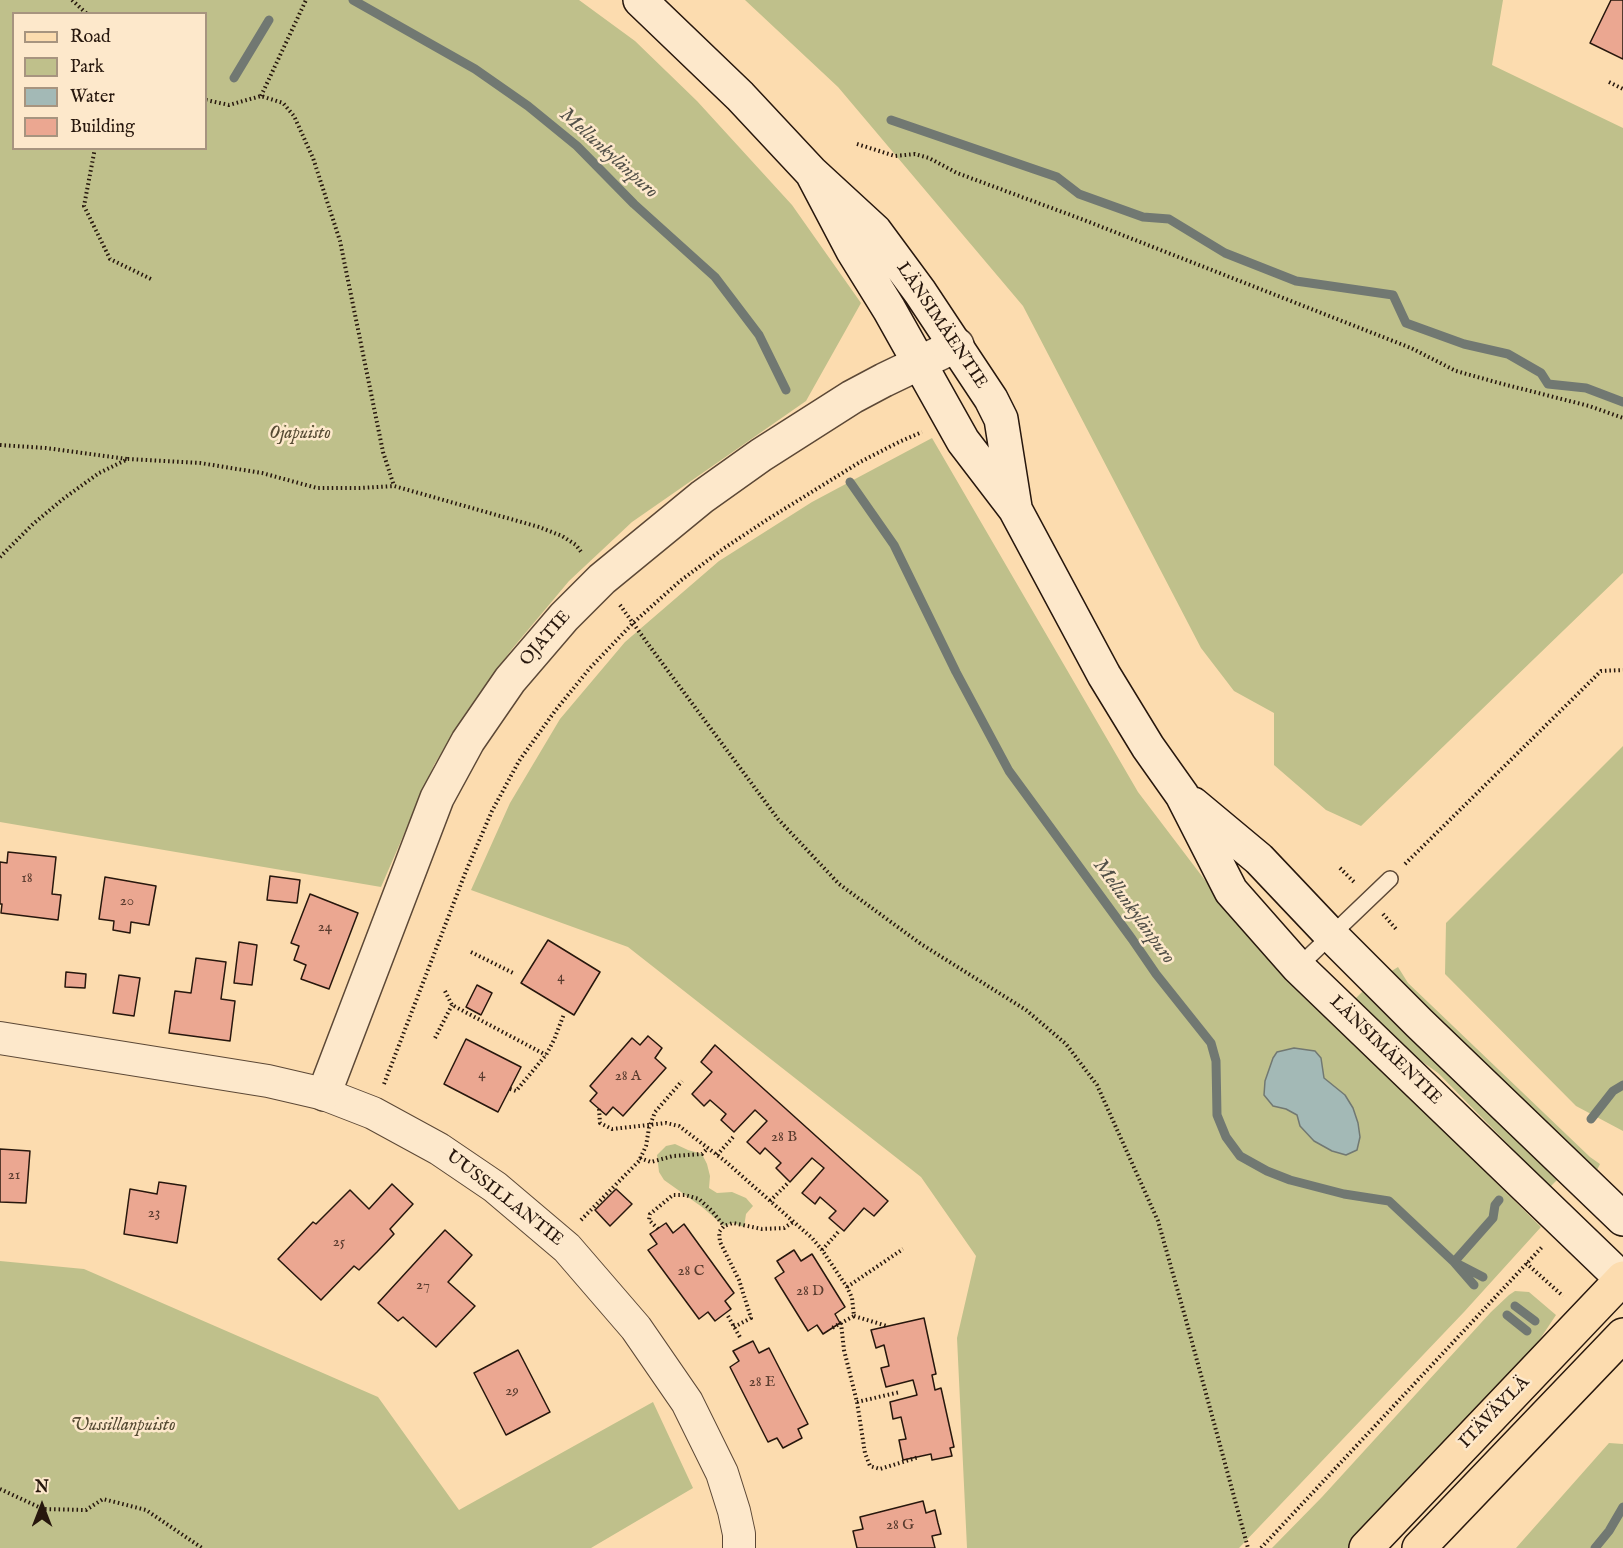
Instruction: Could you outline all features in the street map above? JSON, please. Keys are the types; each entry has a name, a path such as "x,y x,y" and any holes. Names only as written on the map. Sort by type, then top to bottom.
{"main road":[{"name":"LÄNSIMÄENTIE","path":"624,0 650,10 740,96 812,173 875,231 957,345 991,399 1001,419 1015,509"},
{"name":"LÄNSIMÄENTIE","path":"812,173 853,251 889,309 963,441 1015,509 1104,675 1148,747 1182,795 1232,891 1298,967 1623,1279"},
{"name":"OJATIE","path":"324,1094 437,798 468,741 510,680 564,617 602,579 702,497 761,455 852,397 957,345"},
{"name":"LÄNSIMÄENTIE","path":"1182,795 1259,859 1330,935 1623,1219"},
{"name":"ITÄVÄYLÄ","path":"1366,1548 1623,1279"},
{"path":"1419,1548 1623,1335"}],"street":[{"name":"UUSSILLANTIE","path":"0,1038 268,1081 324,1094 373,1113 439,1149 495,1187 567,1248 636,1329 687,1402 722,1473 739,1534 738,1548"}],"lane":[{"path":"1298,967 1390,879"}],"path":[{"path":"72,0 85,12"},
{"path":"261,96 306,0"},
{"path":"1609,82 1623,89"},
{"path":"207,100 229,105 261,96 282,103 294,116 314,158 340,241 383,452 394,486"},
{"path":"857,144 895,156 915,154 928,158 957,173 1084,220 1411,348 1456,371 1589,406 1623,418"},
{"path":"95,150 84,206 110,259 153,280"},
{"path":"381,1092 466,871 492,811 519,761 590,668 633,623 680,581 723,549 860,462 928,430"},
{"path":"0,445 46,448 128,459 200,463 261,473 316,488 394,486 539,527 562,536 576,545"},
{"path":"0,556 63,499 99,473 128,459"},
{"path":"633,623 778,819 839,884 921,944 1026,1010 1066,1044 1096,1086 1158,1221 1248,1548"},
{"path":"1390,879 1601,671 1623,670"},
{"path":"471,952 515,974"},
{"path":"445,991 452,1005 546,1055"},
{"path":"435,1038 452,1005"},
{"path":"510,1089 516,1091 546,1055 564,1014"},
{"path":"560,1242 640,1158 646,1146 655,1112 682,1081"},
{"path":"599,1109 600,1123 612,1129 666,1123 679,1126 717,1155 793,1221 822,1250 847,1287 852,1298 854,1316"},
{"path":"717,1155 734,1136"},
{"path":"640,1158 651,1162 673,1156 702,1155 708,1148"},
{"path":"770,1201 788,1183"},
{"path":"658,1229 649,1220 650,1214 673,1195 685,1195 699,1199 724,1226"},
{"path":"734,1327 751,1318 739,1280 720,1242 719,1232 724,1226 733,1223 762,1229 784,1228 793,1221"},
{"path":"822,1250 839,1231"},
{"path":"1262,1548 1546,1243"},
{"path":"847,1287 903,1249"},
{"path":"728,1316 741,1339"},
{"path":"832,1328 854,1316 887,1326"},
{"path":"841,1323 844,1350 857,1402 865,1453 870,1466 880,1468 919,1457"},
{"path":"857,1402 900,1392"},
{"path":"0,1489 43,1509 86,1510 103,1499 146,1510 202,1548"}],"green space":[{"name":"Ojapuisto","path":"0,0 579,0 635,41 697,101 792,205 861,303 806,401 632,522 569,581 512,649 467,711 434,765 381,887 0,822"},
{"path":"745,0 1503,0 1492,65 1623,128 1623,573 1361,826 1326,810 1274,765 1274,713 1234,691 1201,648 1023,306 838,87"},
{"path":"932,438 1138,792 1217,896 1381,1069 1541,1227 1464,1312 1239,1548 967,1548 957,1338 976,1256 921,1177 628,947 471,890 510,803 560,719 625,642 719,561 812,502","holes":["1321,1058 1324,1078 1345,1095 1332,1151 1314,1141 1300,1126 1297,1115 1286,1109"]},
{"path":"1623,746 1623,1131 1576,1106 1445,974 1446,923"},
{"path":"1398,967 1408,983 1600,1164 1595,1174 1390,972"},
{"path":"1366,988 1558,1179 1550,1187 1438,1073 1392,1040 1354,1000"},
{"path":"675,1144 702,1154 710,1176 709,1188 717,1193 732,1192 746,1198 753,1206 746,1214 744,1227 733,1223 724,1226 664,1180 659,1172 657,1155 666,1146"},
{"name":"Uussillanpuisto","path":"0,1261 84,1269 378,1397 459,1510 653,1402 693,1488 591,1548 0,1548"},
{"path":"1515,1291 1529,1292 1556,1315 1516,1370 1350,1548 1272,1548 1322,1497 1491,1312"},
{"path":"1609,1443 1623,1444 1623,1548 1516,1548"}],"water":[{"path":"1294,1048 1315,1051 1321,1058 1324,1078 1345,1095 1358,1123 1360,1137 1357,1150 1346,1155 1332,1151 1314,1141 1300,1126 1297,1115 1273,1106 1264,1095 1265,1081 1273,1058 1277,1052"}],"building":[{"path":"1611,0 1623,0 1623,59 1590,43"},
{"path":"8,852 56,857 52,894 61,895 58,920 1,913 0,862 7,863"},
{"path":"270,876 300,880 297,903 267,900"},
{"path":"105,877 156,886 149,925 131,922 130,933 113,930 114,921 99,919"},
{"path":"310,894 358,913 329,989 301,979 306,965 294,960 299,946 291,943"},
{"path":"548,940 600,972 574,1015 521,983"},
{"path":"239,942 257,945 252,985 234,983"},
{"path":"196,958 226,962 221,999 235,1001 230,1041 169,1033 175,991 191,993"},
{"path":"66,972 86,974 85,988 65,987"},
{"path":"119,975 140,978 134,1016 113,1013"},
{"path":"477,985 492,993 481,1015 466,1007"},
{"path":"648,1036 662,1048 655,1058 666,1068 623,1116 613,1107 606,1115 590,1101 597,1093 590,1086 632,1038 640,1045"},
{"path":"466,1039 521,1067 498,1112 444,1084"},
{"path":"715,1045 888,1201 874,1216 864,1208 844,1231 829,1218 836,1211 820,1197 815,1204 802,1193 824,1168 812,1158 790,1182 776,1168 781,1163 765,1148 760,1154 747,1142 767,1121 755,1110 734,1132 721,1120 726,1114 710,1100 704,1106 692,1094 712,1072 701,1062"},
{"path":"0,1149 30,1151 26,1203 0,1202"},
{"path":"159,1182 186,1186 177,1243 124,1234 130,1189 157,1194"},
{"path":"392,1184 413,1204 390,1229 394,1234 377,1252 359,1270 354,1266 321,1300 278,1259 313,1222 316,1224 350,1190 369,1209"},
{"path":"616,1189 632,1204 610,1226 595,1210"},
{"path":"666,1223 673,1233 684,1224 734,1293 725,1301 731,1309 715,1321 708,1312 699,1319 648,1250 657,1244 650,1234"},
{"path":"445,1230 472,1255 448,1282 475,1306 436,1347 403,1317 398,1321 378,1303"},
{"path":"794,1250 801,1261 812,1254 845,1307 835,1314 840,1323 823,1334 817,1325 808,1331 775,1278 784,1272 777,1261"},
{"path":"924,1318 936,1374 932,1375 935,1390 941,1388 954,1447 950,1448 952,1456 932,1460 931,1454 903,1460 899,1440 906,1439 901,1417 893,1419 890,1402 917,1395 913,1380 886,1387 881,1368 889,1366 884,1345 876,1348 871,1330"},
{"path":"753,1341 759,1353 769,1348 808,1424 798,1429 802,1438 783,1448 777,1438 768,1442 730,1367 739,1361 733,1351"},
{"path":"518,1350 550,1412 506,1435 474,1373"},
{"path":"923,1501 926,1513 935,1510 941,1534 932,1536 935,1548 857,1548 853,1531 863,1529 860,1517"}],"waterway":[{"name":"Mellunkylänpuro","path":"353,0 475,69 528,106 577,146 634,204 715,277 759,335 786,390"},
{"path":"234,78 269,20"},
{"path":"891,120 1057,177 1079,194 1143,217 1169,219 1225,253 1296,281 1393,295 1406,323 1464,344 1508,354 1541,373 1548,384 1586,388 1623,402"},
{"name":"Mellunkylänpuro","path":"850,482 894,545 956,672 1009,771 1156,974 1211,1043 1216,1061 1217,1115 1226,1137 1240,1156 1267,1171 1290,1180 1344,1194 1389,1201 1454,1262 1474,1285"},
{"path":"1591,1119 1613,1091 1623,1085"},
{"path":"1483,1277 1454,1262 1493,1218 1495,1205 1499,1200"},
{"name":"Mellunkylänpuro","path":"1515,1306 1535,1321"},
{"name":"Mellunkylänpuro","path":"1507,1315 1527,1331"},
{"name":"Mellunkylänpuro","path":"1595,1548 1609,1531 1623,1507"}]}
